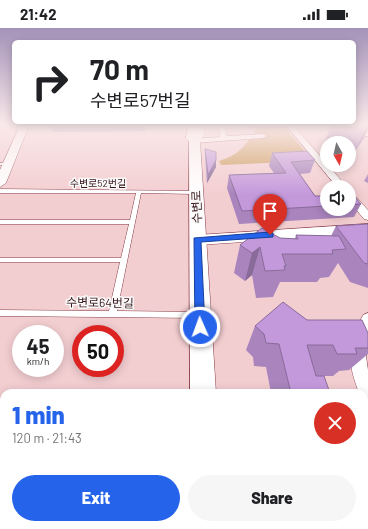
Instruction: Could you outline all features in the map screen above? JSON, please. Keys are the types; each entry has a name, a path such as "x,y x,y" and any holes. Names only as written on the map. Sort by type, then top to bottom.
{"main road":[{"name":"수변로","path":"195,148 195,192 203,389"}],"street":[{"path":"0,183 4,164 12,148"},
{"path":"309,148 336,180"},
{"path":"197,240 366,228 356,209"},
{"path":"367,389 356,360 357,350 368,319"}],"lane":[{"name":"수변로52번길","path":"0,191 195,192"},
{"path":"112,314 139,192"},
{"path":"0,222 132,222"},
{"path":"0,260 124,260"},
{"name":"수변로64번길","path":"0,313 200,316"}],"shaded area":[{"path":"302,148 313,161 221,165 219,161 231,156 241,149"}],"building":[{"path":"205,149 216,152 216,160 208,175"},
{"path":"307,151 315,160 291,162 315,196 320,196 320,206 242,211 229,175 286,173 272,153"},
{"path":"356,198 361,204 356,204"},
{"path":"368,224 368,264 364,263 336,226"},
{"path":"262,228 280,238 298,239 296,235 339,236 346,249 332,250 333,254 282,254 286,266 284,266 285,270 265,271 260,247 252,253 240,245"},
{"path":"283,302 307,320 362,320 368,333 368,348 355,348 357,354 337,354 333,345 307,345 316,376 324,376 329,389 290,389 279,344 266,343 264,334 255,326"}],"route":[{"path":"200,327 197,240 270,235"}]}
